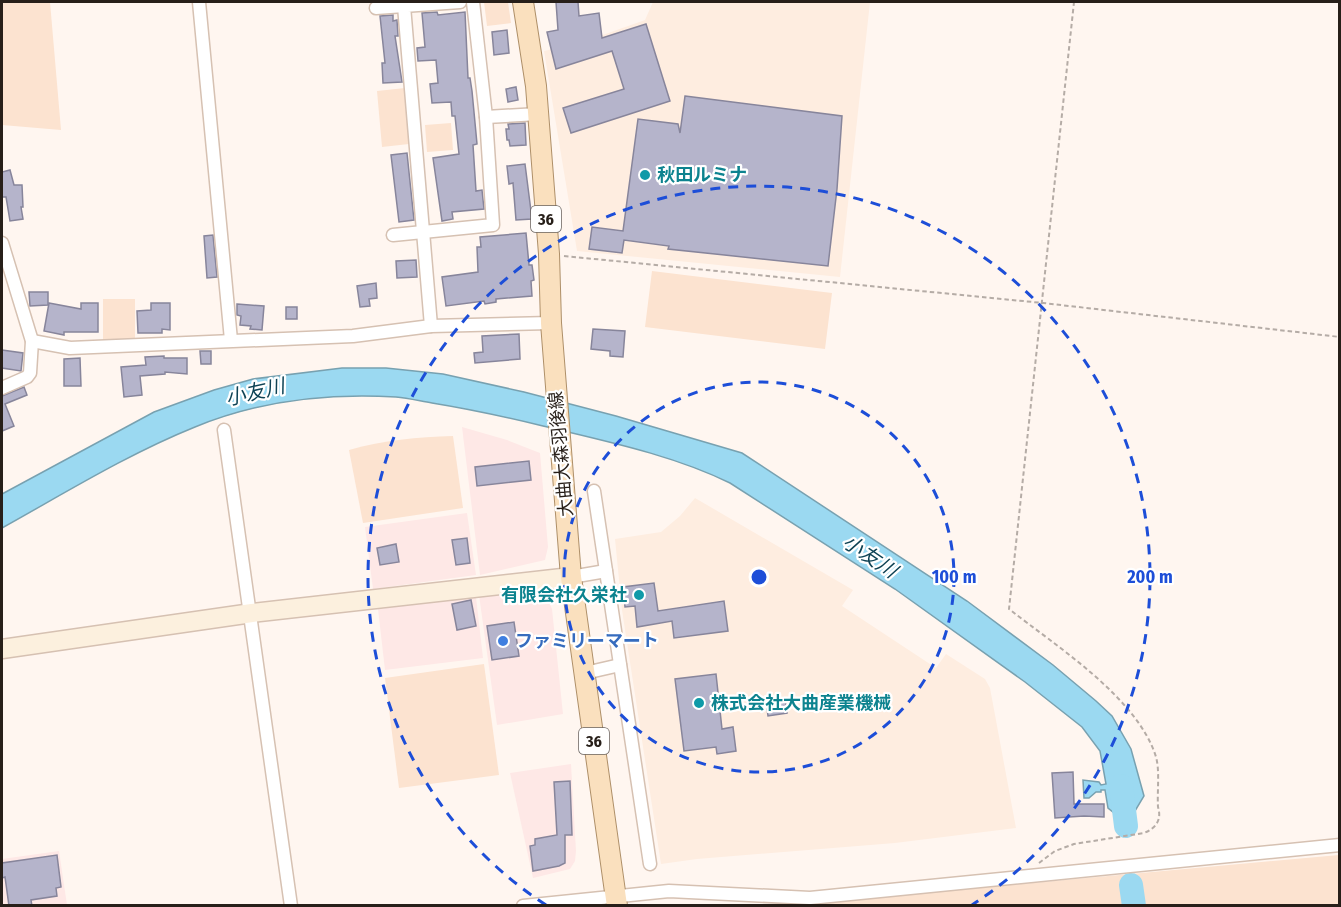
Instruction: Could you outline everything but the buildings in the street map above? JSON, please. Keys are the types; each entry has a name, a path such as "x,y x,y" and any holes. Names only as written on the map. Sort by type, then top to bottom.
{"main road":[{"name":"大曲大森羽後線","path":"523,2 536,86 549,254 551,323 571,577 616,900"}],"street":[{"path":"199,2 231,340"},
{"path":"376,8 460,2"},
{"path":"393,235 493,225 486,117 473,2"},
{"path":"404,6 431,326"},
{"path":"486,117 538,114"},
{"path":"2,243 6,275 32,340 30,373 27,377 2,388"},
{"path":"32,340 70,348 353,336 431,326 551,323"},
{"path":"224,430 252,613 291,906"},
{"path":"594,491 650,864"},
{"path":"2,649 252,613 571,577 606,571"},
{"path":"585,673 620,665"},
{"path":"523,906 616,900 669,891 810,898 1340,845"}],"path":[{"path":"1020,877 1055,851 1074,844 1153,830 1160,813 1156,759 1146,733 1116,695 1009,609 1074,2"},
{"path":"549,254 1043,303 1340,337"}],"shaded area":[{"path":"2,2 50,2 61,130 2,125"},
{"path":"484,2 508,2 511,23 487,26"},
{"path":"653,2 870,2 840,277 577,251 544,51 580,43 645,20"},
{"path":"405,88 409,144 382,147 377,91"},
{"path":"451,123 453,150 427,152 425,125"},
{"path":"652,271 832,293 825,349 645,327"},
{"path":"103,299 135,299 135,341 103,341"},
{"path":"462,427 507,440 540,453 548,547 545,560 480,575"},
{"path":"453,436 463,508 363,523 349,450 401,440"},
{"path":"695,498 853,590 842,606 936,668 946,654 985,679 990,688 1016,828 895,843 661,864 622,610 615,539 661,532 680,516"},
{"path":"467,513 476,575 373,589 365,527"},
{"path":"539,588 552,609 563,714 497,725 479,595"},
{"path":"476,597 483,658 385,670 378,609"},
{"path":"484,664 499,775 399,788 385,678"},
{"path":"571,764 575,861 570,869 533,878 510,773"},
{"path":"59,851 67,905 2,905 2,859"},
{"path":"1339,855 1339,905 781,906"}],"water":[{"path":"342,368 386,368 443,374 616,416 742,453 967,601 1053,665 1096,701 1112,716 1131,749 1144,796 1132,816 1119,817 1108,808 1105,790 1084,798 1083,780 1099,782 1101,785 1106,784 1100,751 1082,727 1025,682 895,589 730,483 662,457 529,423 396,397 345,396 269,405 219,418 145,449 2,528 2,494 154,412 214,390 253,379"}],"waterway":[{"name":"小友川","path":"1121,786 1126,826"},
{"name":"小友川","path":"1131,885 1134,906"}],"place":[{"name":"秋田ルミナ","path":"645,175"},
{"name":"有限会社久栄社","path":"639,595"},
{"name":"ファミリーマート","path":"503,641"},
{"name":"株式会社大曲産業機械","path":"699,703"}]}
